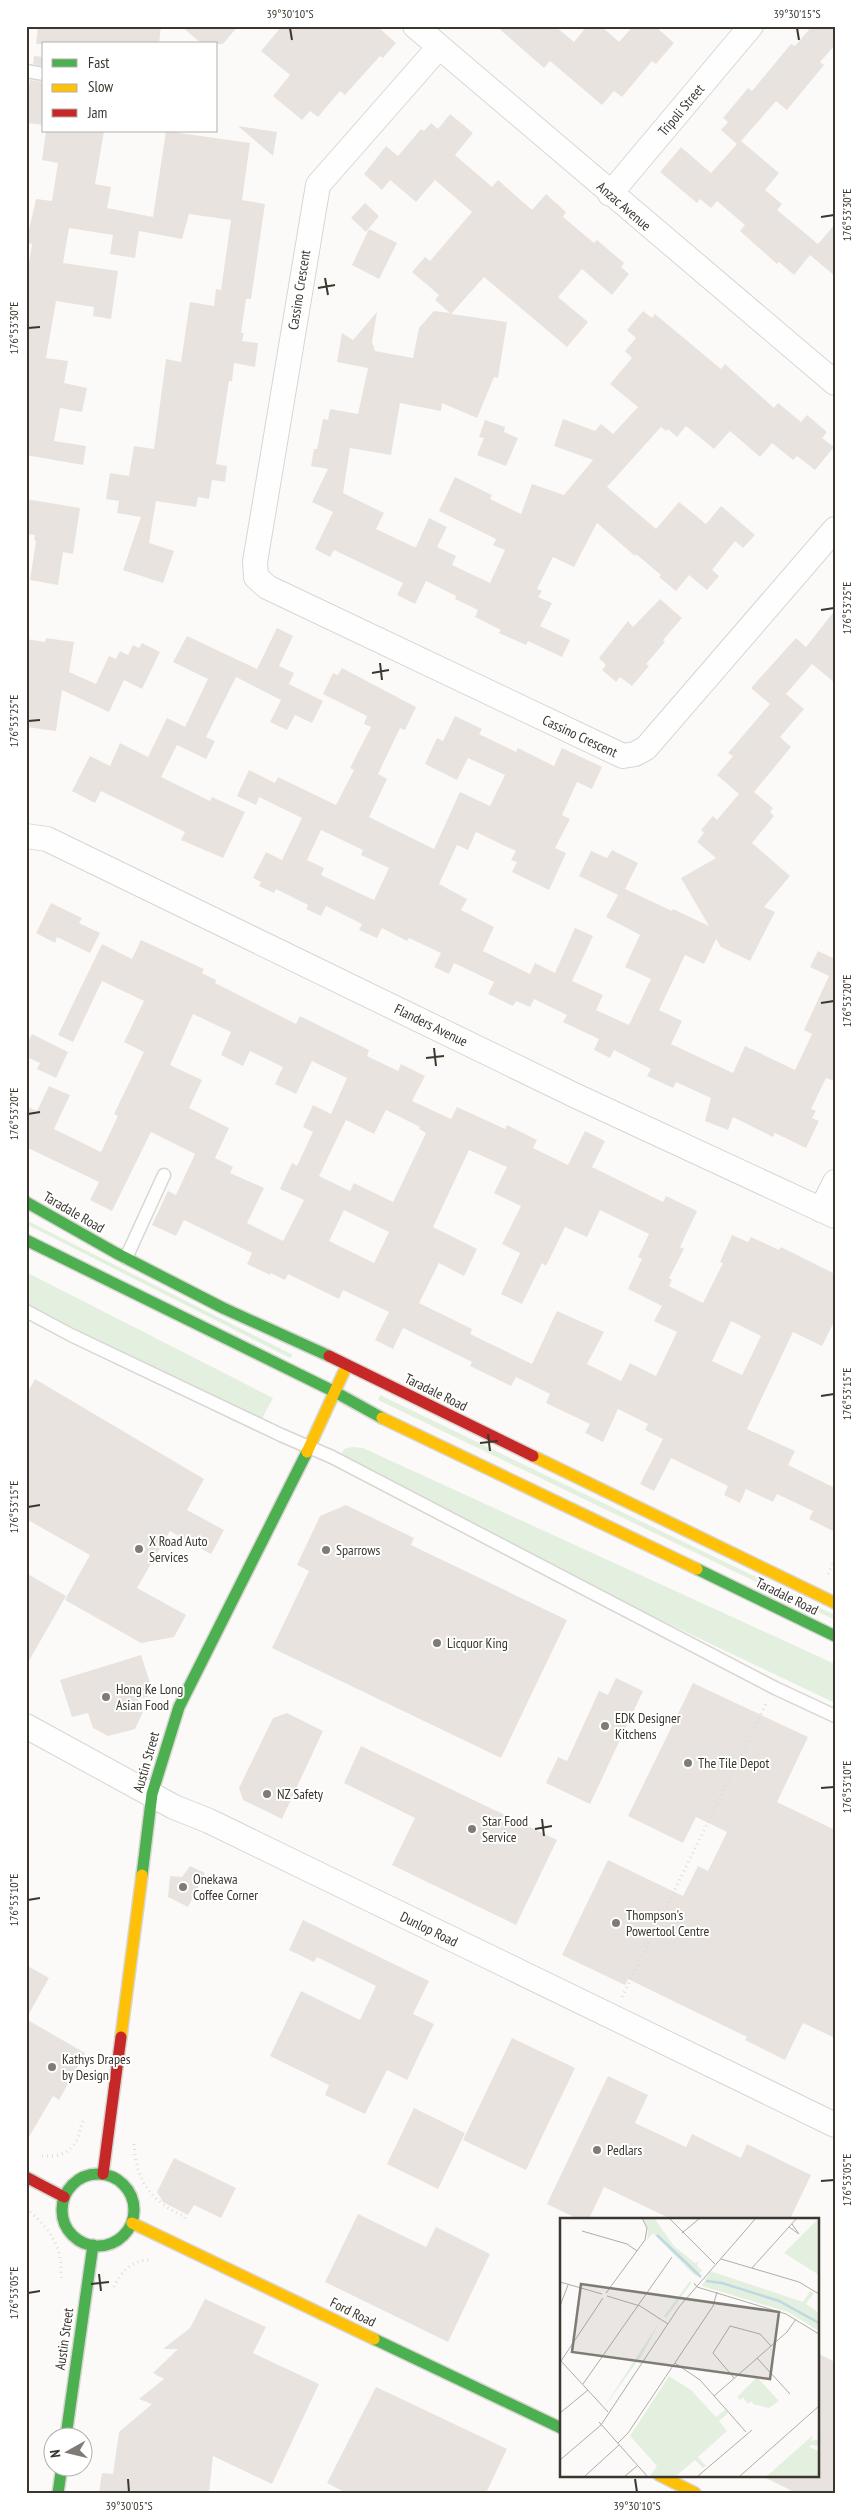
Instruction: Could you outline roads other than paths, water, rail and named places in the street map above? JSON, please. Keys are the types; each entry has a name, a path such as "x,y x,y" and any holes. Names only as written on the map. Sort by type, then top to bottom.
{"main road":[{"name":"Taradale Road","path":"26,1202 126,1258 223,1308 347,1365 835,1603"},
{"name":"Taradale Road","path":"26,1240 335,1392 381,1417 835,1636"},
{"name":"Austin Street","path":"103,2174 152,1794 166,1742 180,1707 347,1365"},
{"path":"91,2174 103,2174 122,2182 129,2191 134,2207 132,2223 127,2232 112,2243 93,2245 78,2239 67,2228 63,2218 64,2197 70,2186 79,2178 91,2174"},
{"path":"26,2177 64,2197"},
{"name":"Ford Road","path":"132,2223 560,2428"},
{"name":"Austin Street","path":"67,2426 93,2245"},
{"path":"58,2493 61,2476"},
{"path":"661,2476 695,2493"}],"street":[{"name":"Anzac Avenue","path":"415,26 610,194 835,383"},
{"name":"Tripoli Street","path":"610,194 751,26"},
{"name":"Cassino Crescent","path":"439,47 318,185 260,535 255,562 249,580 623,756 635,754 646,748 835,529"},
{"name":"Flanders Avenue","path":"26,836 47,839 574,1095 828,1213"},
{"path":"828,1213 835,1182"},
{"name":"Dunlop Road","path":"26,1726 152,1794 835,2125"}],"lane":[{"path":"26,72 42,74"},
{"path":"126,1258 164,1175"},
{"path":"26,1311 79,1340 308,1448 332,1457 775,1688 835,1716"}],"place":[{"name":"X Road Auto Services","path":"139,1549"},
{"name":"Sparrows","path":"326,1550"},
{"name":"Licquor King","path":"437,1643"},
{"name":"Hong Ke Long Asian Food","path":"106,1697"},
{"name":"EDK Designer Kitchens","path":"605,1726"},
{"name":"The Tile Depot","path":"688,1763"},
{"name":"NZ Safety","path":"267,1794"},
{"name":"Star Food Service","path":"472,1829"},
{"name":"Onekawa Coffee Corner","path":"183,1887"},
{"name":"Thompson's Powertool Centre","path":"616,1923"},
{"name":"Kathys Drapes by Design","path":"52,2067"},
{"name":"Pedlars","path":"597,2150"}]}
